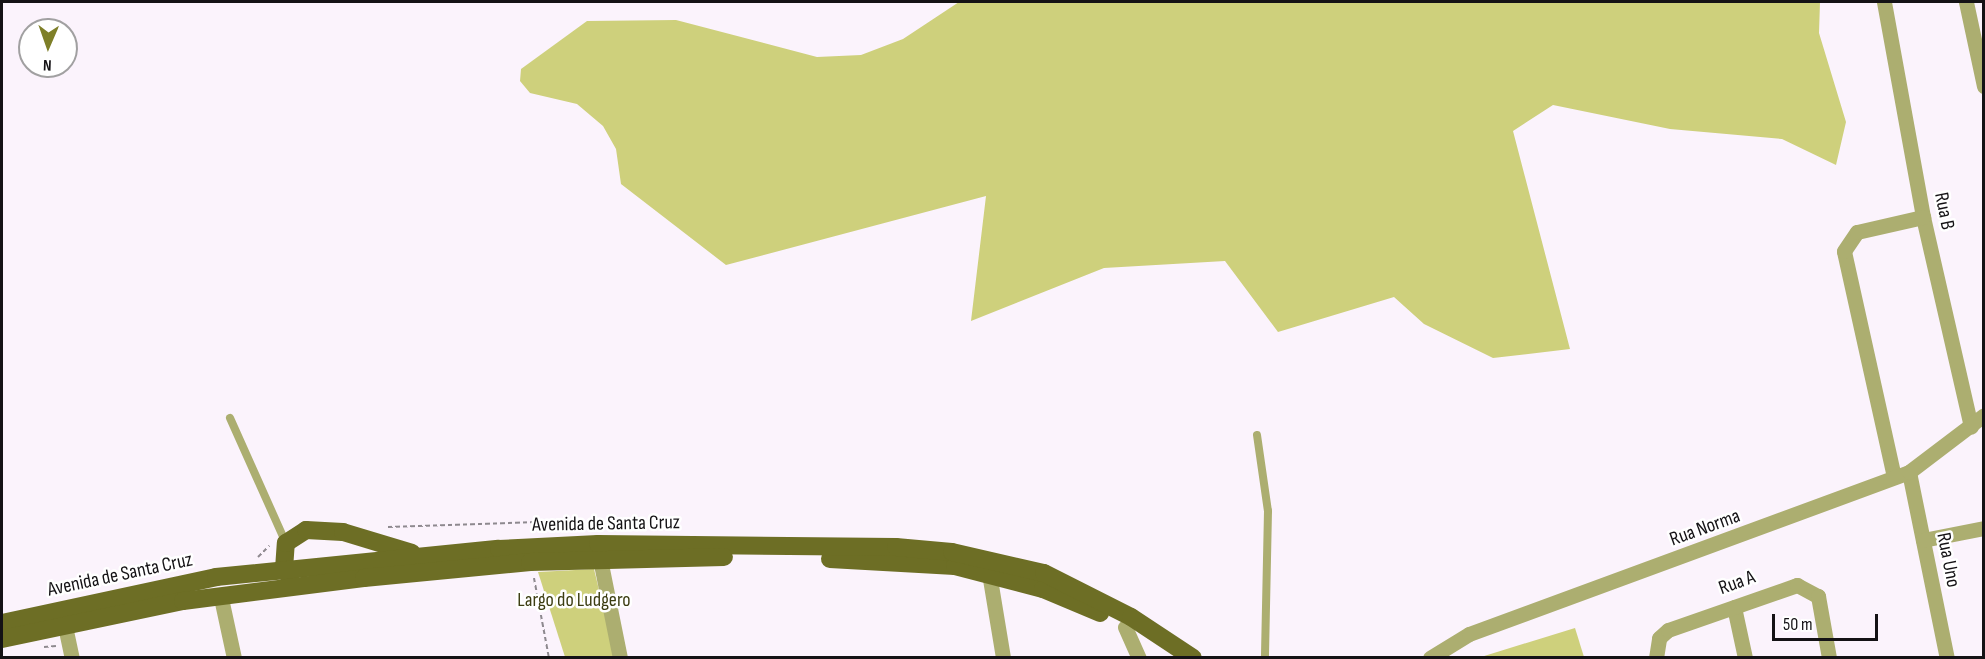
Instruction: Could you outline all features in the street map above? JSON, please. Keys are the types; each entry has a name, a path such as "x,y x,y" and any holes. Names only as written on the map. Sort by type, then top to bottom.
{"main road":[{"path":"306,587 284,569 286,543 306,530 324,529 435,555"},
{"name":"Avenida de Santa Cruz","path":"2,623 216,578 284,569 435,555 896,547 992,559 1044,573 1094,597 1193,657"},
{"name":"Avenida de Santa Cruz","path":"2,639 221,598 531,562 598,551 887,561 989,573 1043,589 1125,627 1170,657"}],"street":[{"name":"Rua B","path":"1884,2 1923,217 1971,427"},
{"path":"1966,2 1983,86"},
{"path":"1894,477 1845,267 1846,244 1857,232 1923,217"},
{"name":"Rua Norma","path":"1430,657 1469,634 1909,472 1971,427 1983,415"},
{"name":"Rua Uno","path":"1909,472 1947,657"},
{"path":"1923,540 1983,528"},
{"path":"598,551 620,657"},
{"path":"989,573 1003,657"},
{"name":"Rua A","path":"1656,657 1659,638 1668,630 1802,586 1818,596 1829,657"},
{"path":"221,598 234,657"},
{"path":"1734,607 1745,657"},
{"path":"65,626 72,657"},
{"path":"1125,627 1139,657"}],"lane":[{"path":"231,418 286,543"},
{"path":"1257,435 1268,511 1264,657"}],"path":[{"path":"531,562 549,657"}],"green space":[{"path":"959,2 1820,2 1819,33 1846,122 1836,165 1782,139 1670,129 1553,105 1513,131 1570,349 1493,358 1424,324 1394,297 1278,332 1225,261 1104,268 971,321 986,196 726,265 621,184 616,149 603,126 577,104 530,93 520,81 521,69 587,21 676,20 817,57 861,55 903,39"},
{"name":"Largo do Ludgero","path":"594,569 615,657 565,657 538,572"},
{"path":"1575,628 1584,657 1481,657"}]}
